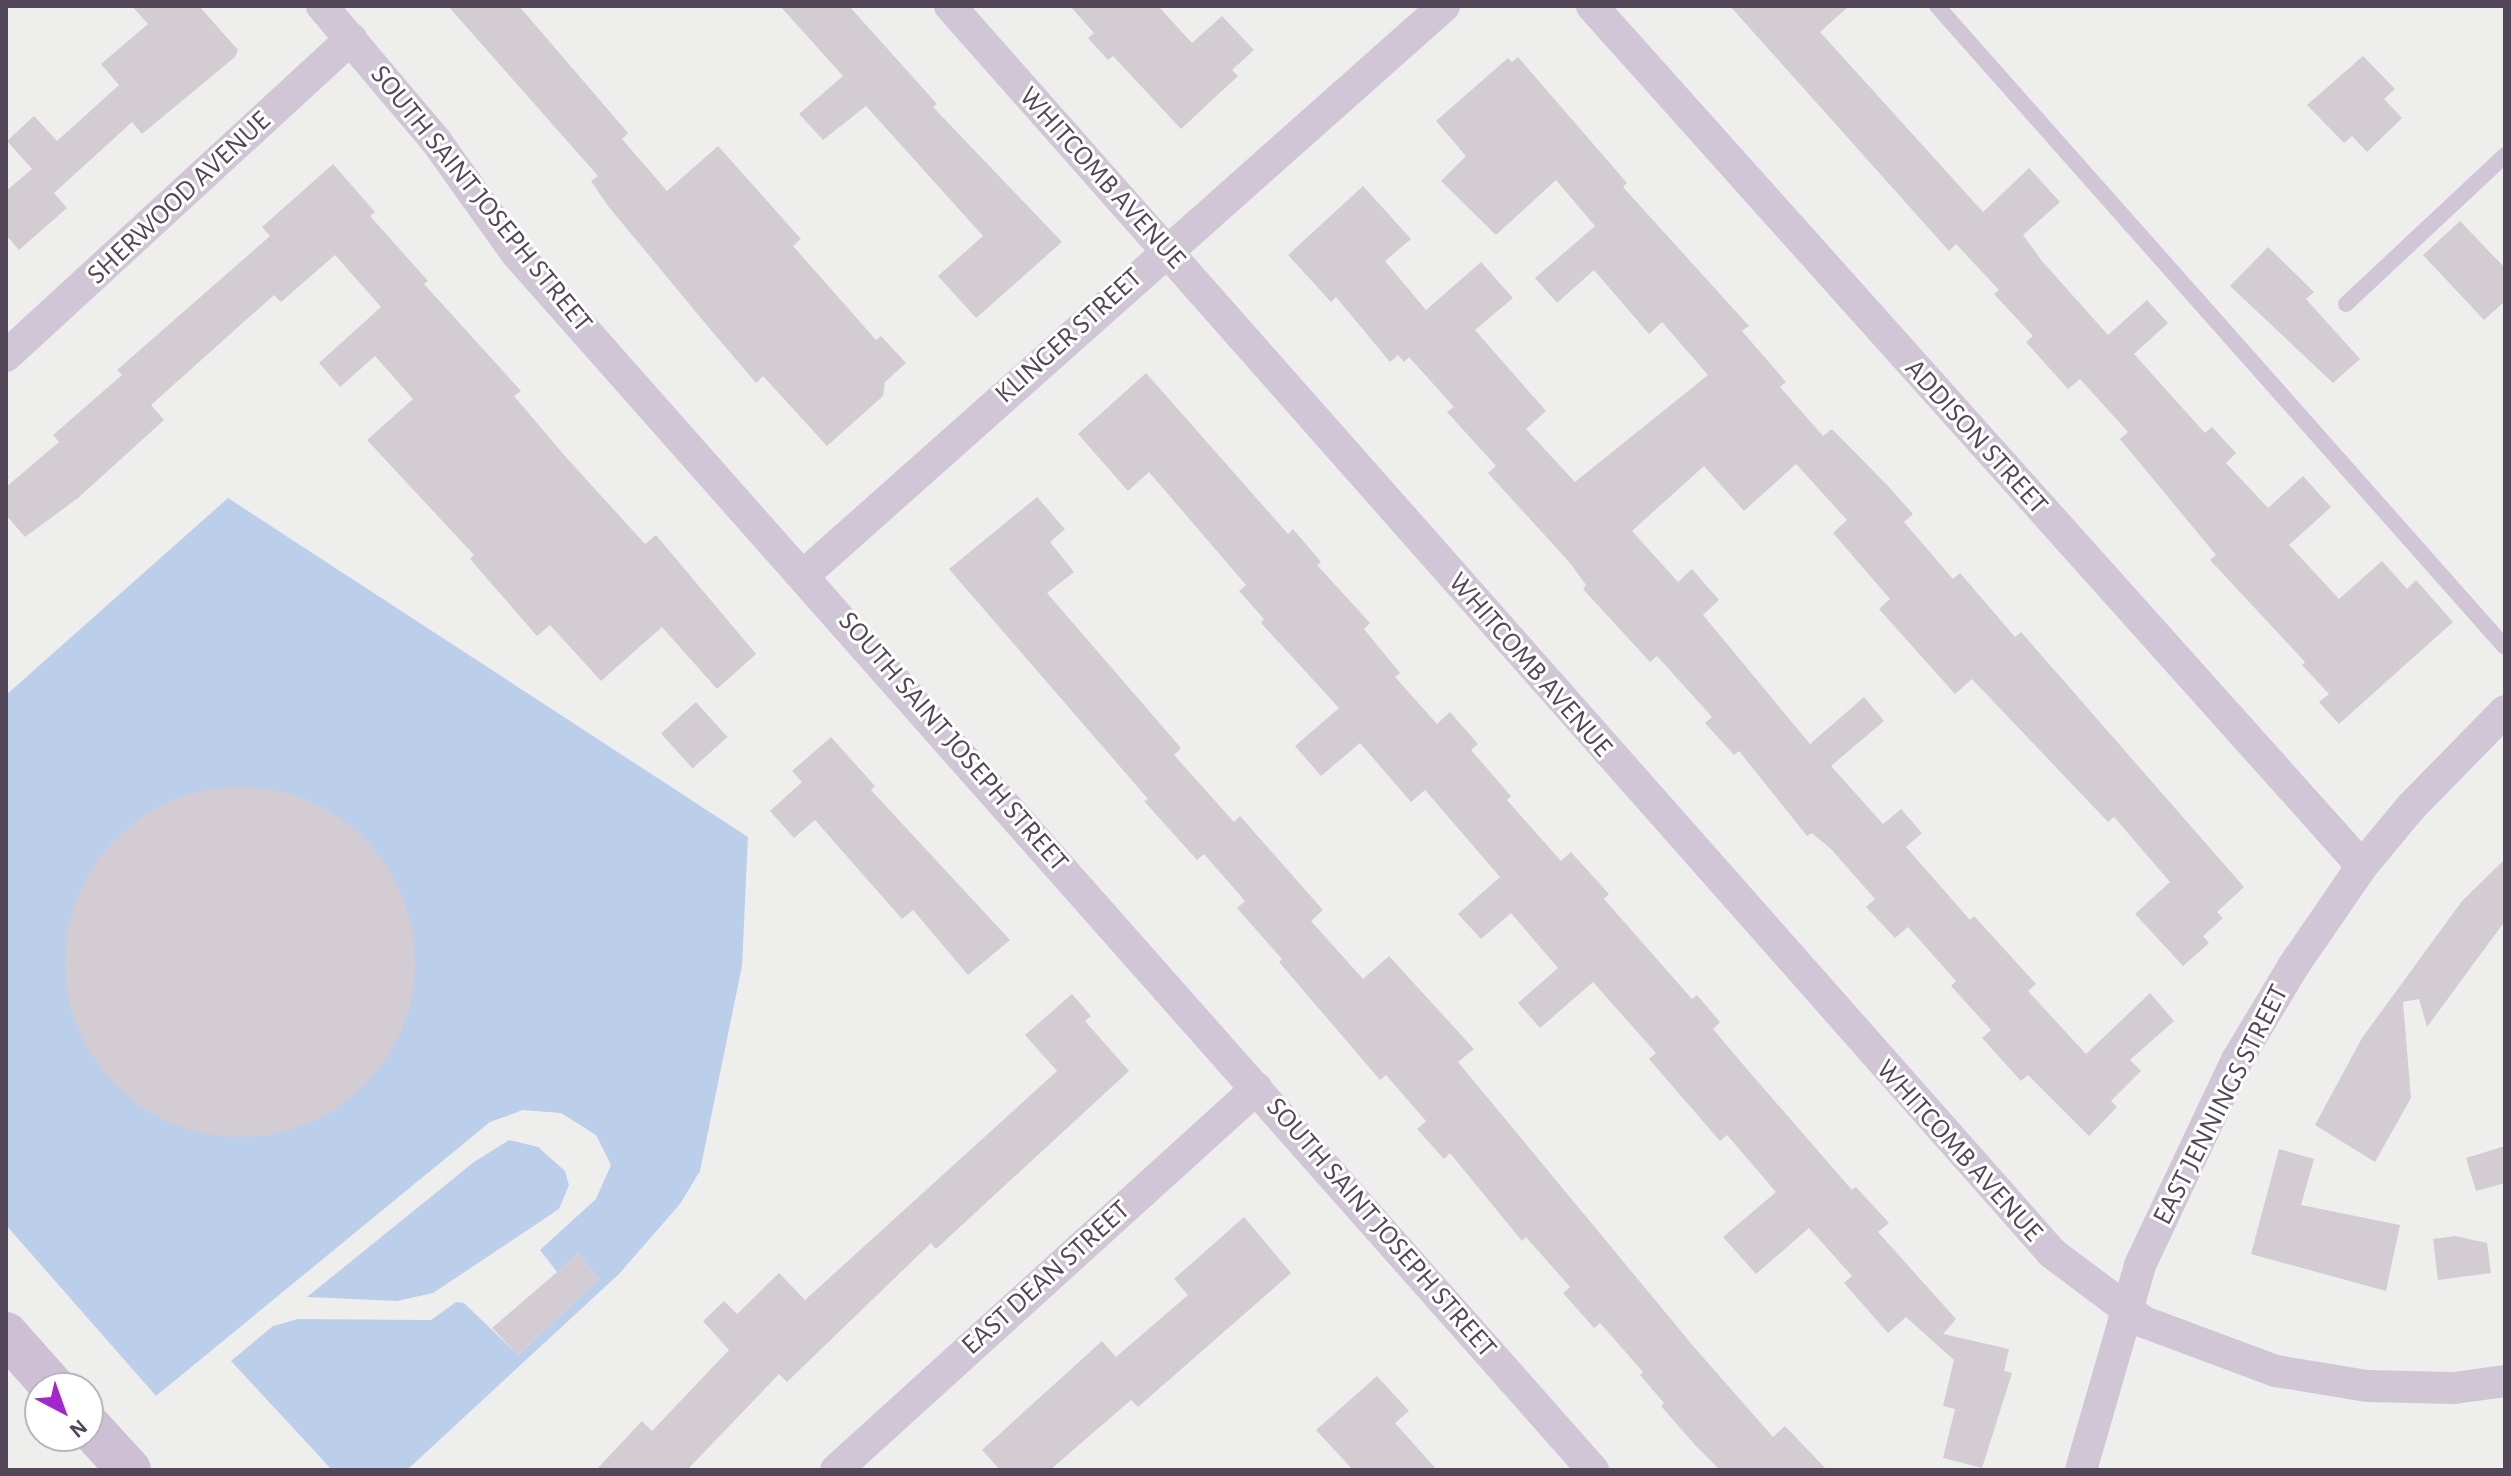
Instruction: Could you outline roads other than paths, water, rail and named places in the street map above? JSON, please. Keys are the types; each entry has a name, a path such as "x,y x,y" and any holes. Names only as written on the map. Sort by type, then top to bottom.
{"street":[{"name":"SOUTH SAINT JOSEPH STREET","path":"322,6 436,141 517,254 805,574 1593,1470"},
{"name":"WHITCOMB AVENUE","path":"950,6 2012,1214 2052,1253 2144,1322 2220,1353 2326,1382 2454,1388 2505,1381"},
{"name":"KLINGER STREET","path":"805,574 1444,6"},
{"name":"ADDISON STREET","path":"1592,6 2362,866"},
{"name":"SHERWOOD AVENUE","path":"6,356 351,39"},
{"name":"EAST JENNINGS STREET","path":"2081,1470 2125,1308 2190,1152 2237,1060 2362,866 2411,807 2505,711"},
{"name":"EAST DEAN STREET","path":"836,1470 1257,1088"},
{"path":"6,1334 40,1372"},
{"path":"104,1443 129,1470"}],"lane":[{"path":"1937,6 2505,647"},
{"path":"2346,304 2505,155"}]}
